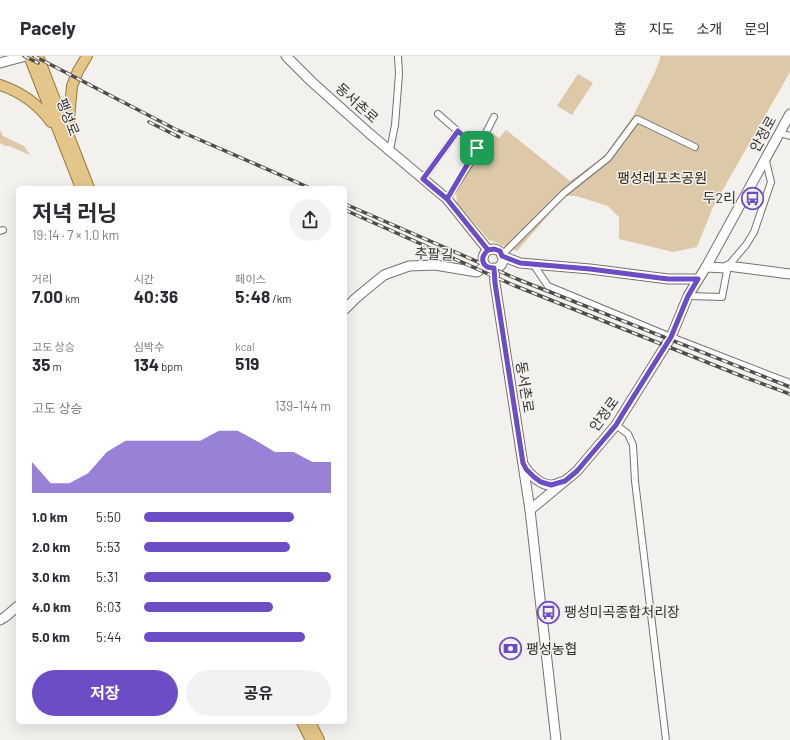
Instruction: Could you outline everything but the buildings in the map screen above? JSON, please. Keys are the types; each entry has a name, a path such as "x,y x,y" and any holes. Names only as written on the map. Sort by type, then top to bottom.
{"main road":[{"path":"0,63 26,56"},
{"name":"팽성로","path":"29,56 88,186"},
{"name":"팽성로","path":"38,56 80,186"},
{"path":"63,132 72,86 78,71 87,56"},
{"name":"동서촌로","path":"286,56 312,82 447,199 488,250"},
{"path":"0,85 16,91 33,102 63,132"},
{"name":"안정로","path":"530,510 577,471 616,425 671,337 688,296 706,267 790,114"},
{"path":"502,255 502,261 499,266 490,267 483,259 484,254 488,250 494,249 500,251 502,255 520,263 590,269 668,279 698,279"},
{"name":"추팔길","path":"347,307 384,275 409,266 434,265 476,272 490,267"},
{"path":"706,267 726,268 728,266 790,274"},
{"name":"동서촌로","path":"490,267 495,283 530,510"},
{"path":"523,463 526,469 541,482 551,485 565,481"},
{"path":"530,510 556,740"},
{"path":"0,620 16,608"},
{"path":"303,724 311,740"},
{"path":"311,724 319,740"}],"street":[{"path":"390,150 395,125 398,56"},
{"path":"438,114 477,148"},
{"path":"447,199 494,117"},
{"path":"502,255 564,193 608,158 637,119 695,147"},
{"path":"423,179 458,131"},
{"path":"780,133 790,136"},
{"path":"688,296 722,297 728,266 746,245 754,232 771,182 765,158"},
{"path":"533,264 548,286 671,337 790,383"},
{"path":"616,425 628,434 633,445 635,481 666,740"}],"green space":[{"name":"팽성레포츠공원","path":"660,56 790,56 790,72 713,207 697,247 673,252 619,239 619,217 608,206 576,196 565,196 517,251 489,240 457,203 456,193 492,133 499,138 506,130 570,181 604,157 633,116 655,72"},
{"path":"578,74 593,83 572,115 557,106"},
{"path":"0,130 3,136 24,146 30,155 0,143"}],"railway":[{"path":"24,56 38,63"},
{"path":"34,56 175,129 305,186"},
{"path":"149,122 179,137"},
{"path":"347,205 517,279 790,387"},
{"path":"347,211 513,285 790,394"}],"place":[{"name":"두2리","path":"752,198"},
{"name":"팽성미곡종합처리장","path":"549,612"},
{"name":"팽성농협","path":"511,649"}],"route":[{"path":"477,148 458,131 423,179 447,199 468,224 488,250 494,249 500,251 502,256 520,263 590,269 668,279 698,279 688,296 671,337 616,425 577,471 565,481 551,485 541,482 534,477 526,469 523,463 495,283 494,268 489,268 483,262 483,256 488,250 447,199 473,158 477,148"}]}
